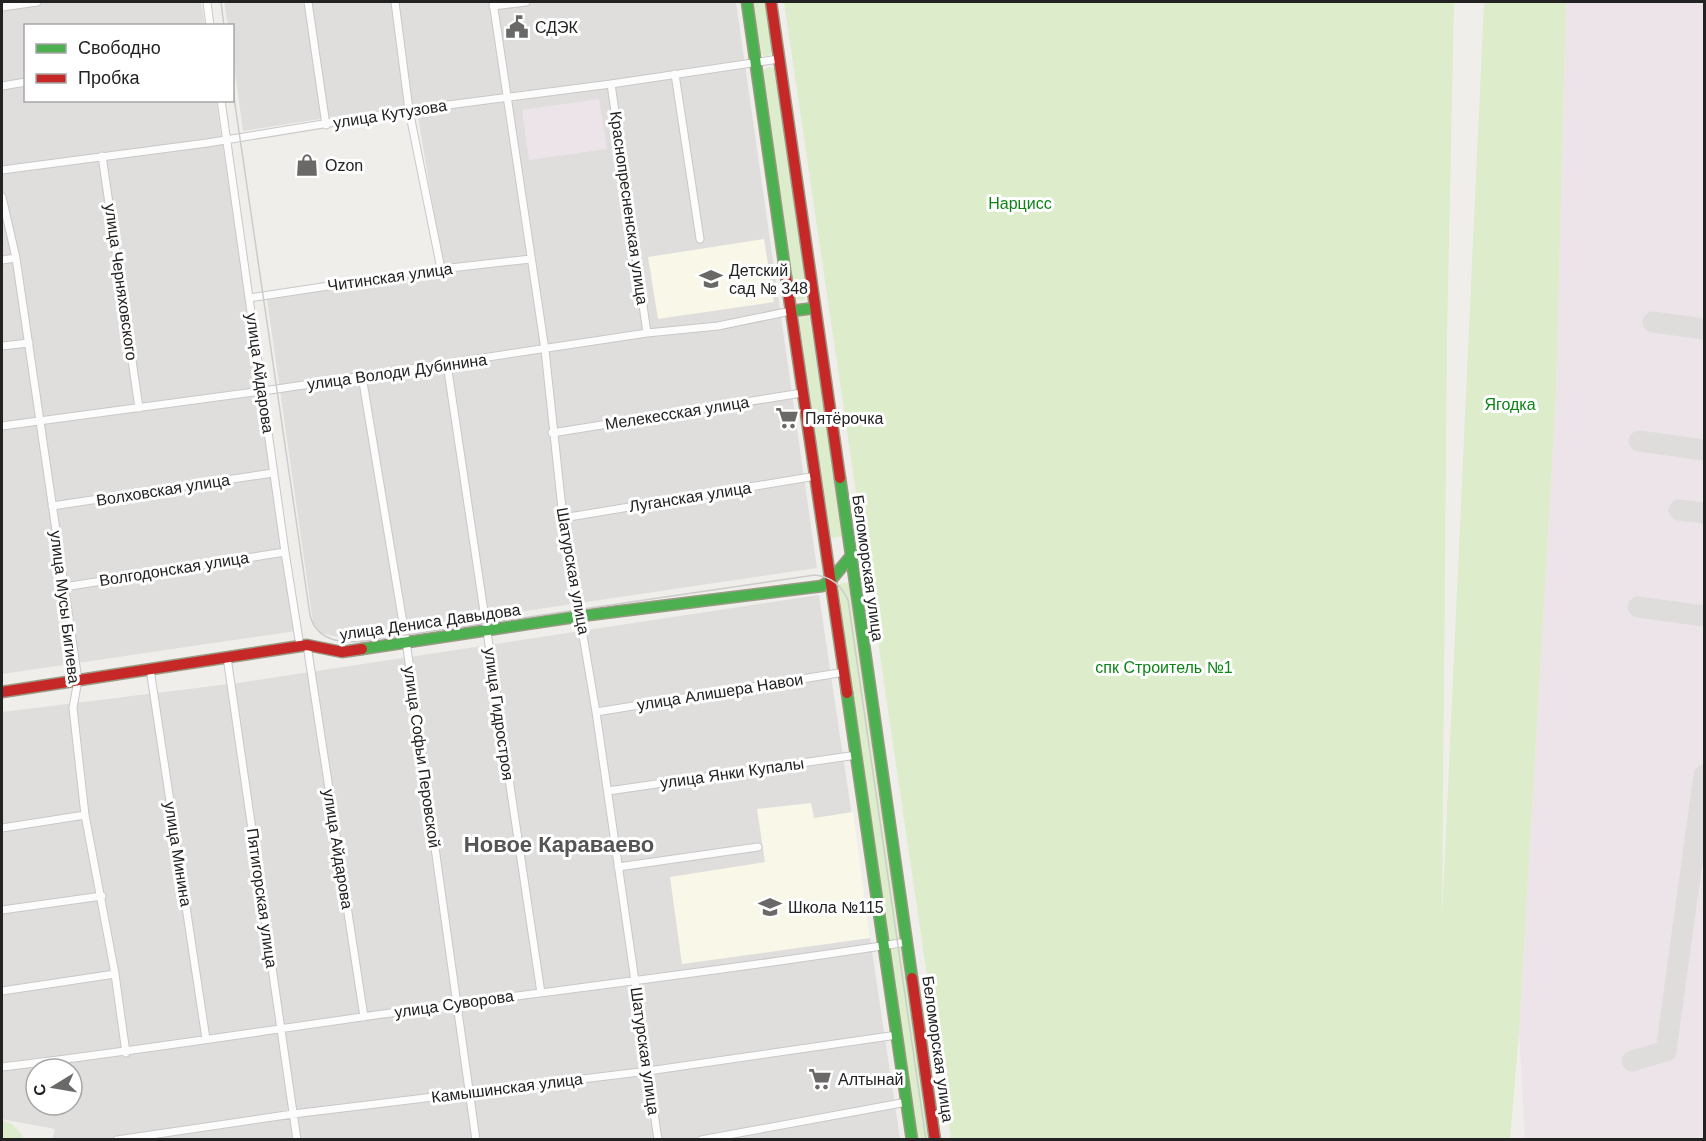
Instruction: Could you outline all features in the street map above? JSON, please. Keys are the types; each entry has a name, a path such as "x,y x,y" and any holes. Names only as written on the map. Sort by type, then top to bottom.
{"main road":[{"path":"747,2 912,1140"},
{"name":"Беломорская улица","path":"771,2 935,1140"},
{"path":"791,311 815,308"},
{"path":"831,580 851,556"},
{"name":"улица Дениса Давыдова","path":"2,692 304,646 342,652 580,616 822,586 831,580"}],"street":[{"path":"2,7 37,2"},
{"path":"207,2 210,24"},
{"path":"308,2 326,125"},
{"path":"395,2 409,110 441,269"},
{"path":"493,4 526,2"},
{"name":"Шатурская улица","path":"493,4 545,350 552,433 563,518 596,712 658,1140"},
{"name":"улица Кутузова","path":"2,170 227,140 409,110 611,84 779,58"},
{"path":"675,74 700,239"},
{"path":"2,86 24,82"},
{"name":"Краснопресненская улица","path":"611,84 647,333"},
{"name":"улица Айдарова","path":"221,102 285,552 304,646 364,1017"},
{"name":"улица Черняховского","path":"102,156 139,408"},
{"name":"улица Мусы Бигиева","path":"2,197 16,258 78,680 74,708 86,815 102,896 126,1053"},
{"path":"2,260 16,258"},
{"name":"Читинская улица","path":"249,298 441,269 531,259"},
{"name":"улица Володи Дубинина","path":"2,426 545,350 647,333 718,326 791,311"},
{"path":"2,346 29,344"},
{"name":"улица Гидростроя","path":"447,364 541,993"},
{"name":"улица Софьи Перовской","path":"362,376 406,641 476,1140"},
{"name":"Мелекесская улица","path":"552,433 802,393"},
{"name":"Волховская улица","path":"52,506 273,473"},
{"name":"Луганская улица","path":"563,518 816,476"},
{"name":"Волгодонская улица","path":"64,587 285,552"},
{"name":"Пятигорская улица","path":"227,657 297,1140"},
{"name":"улица Минина","path":"150,669 206,1039"},
{"name":"улица Алишера Навои","path":"596,712 844,672"},
{"name":"улица Янки Купалы","path":"608,791 857,755"},
{"path":"2,828 86,815"},
{"path":"618,867 758,847"},
{"path":"2,910 102,896"},
{"name":"улица Суворова","path":"2,1067 126,1053 281,1028 635,982 907,942"},
{"path":"2,991 115,974"},
{"name":"Камышинская улица","path":"117,1140 293,1114 648,1071 897,1035"},
{"path":"701,1140 907,1102"}],"shaded area":[{"path":"2,2 201,2 205,24 24,24 24,102 216,102 296,631 2,674"},
{"path":"224,2 736,2 817,568 342,638 321,633 313,622 267,299 444,274 416,104 243,131 234,65 234,24 228,24"},
{"path":"1566,2 1704,2 1704,1139 1525,1139 1519,1034 1556,396"},
{"path":"599,99 607,149 529,160 522,110"},
{"name":"Детский сад № 348","path":"764,239 774,302 658,319 648,257"},
{"path":"819,595 900,1139 52,1140 55,1129 2,1119 2,712 237,683"},
{"name":"Школа №115","path":"811,803 814,818 853,812 870,938 682,964 670,877 765,862 757,809"}],"green space":[{"path":"752,2 766,2 773,51 767,57 760,53"},
{"path":"784,2 1454,2 1447,336 1442,918 1484,2 1566,2 1556,396 1519,1034 1510,1139 951,1139"},
{"path":"769,67 776,69 807,297 802,301 795,298 763,70"},
{"path":"809,316 844,536 831,538 799,317"},
{"path":"852,582 902,939 887,941 838,584"},
{"path":"904,947 931,1139 915,1139 888,950"},
{"path":"2,1120 13,1125 25,1139 2,1139"}],"taxiway":[{"path":"1653,322 1704,329"},
{"path":"1639,441 1704,450"},
{"path":"1679,510 1704,513"},
{"path":"1638,607 1704,616"},
{"path":"1632,1061 1666,1051 1704,775"}],"tram line":[{"path":"221,2 224,24"},
{"path":"234,98 310,615 316,628 325,636 350,642 364,641 815,575 831,580 842,590 848,600 926,1140"}],"traffic: fast":[{"path":"747,2 786,277"},
{"path":"791,311 815,308"},
{"path":"840,478 912,978"},
{"path":"362,649 581,616 822,586 831,580 851,556"},
{"path":"847,693 912,1140"}],"traffic: jam":[{"path":"771,2 840,478"},
{"path":"786,277 847,693"},
{"path":"2,692 307,645 342,652 362,649"},
{"path":"912,978 935,1140"}],"place":[{"name":"СДЭК","path":"517,27"},
{"name":"Ozon","path":"307,165"},
{"name":"Детский сад № 348","path":"711,279"},
{"name":"Пятёрочка","path":"787,418"},
{"name":"Школа №115","path":"770,907"},
{"name":"Алтынай","path":"820,1079"}],"district":[{"name":"Новое Караваево","path":"559,844"}],"park label":[{"name":"Нарцисс","path":"1020,203"},
{"name":"Ягодка","path":"1510,404"},
{"name":"спк Строитель №1","path":"1164,667"}]}
